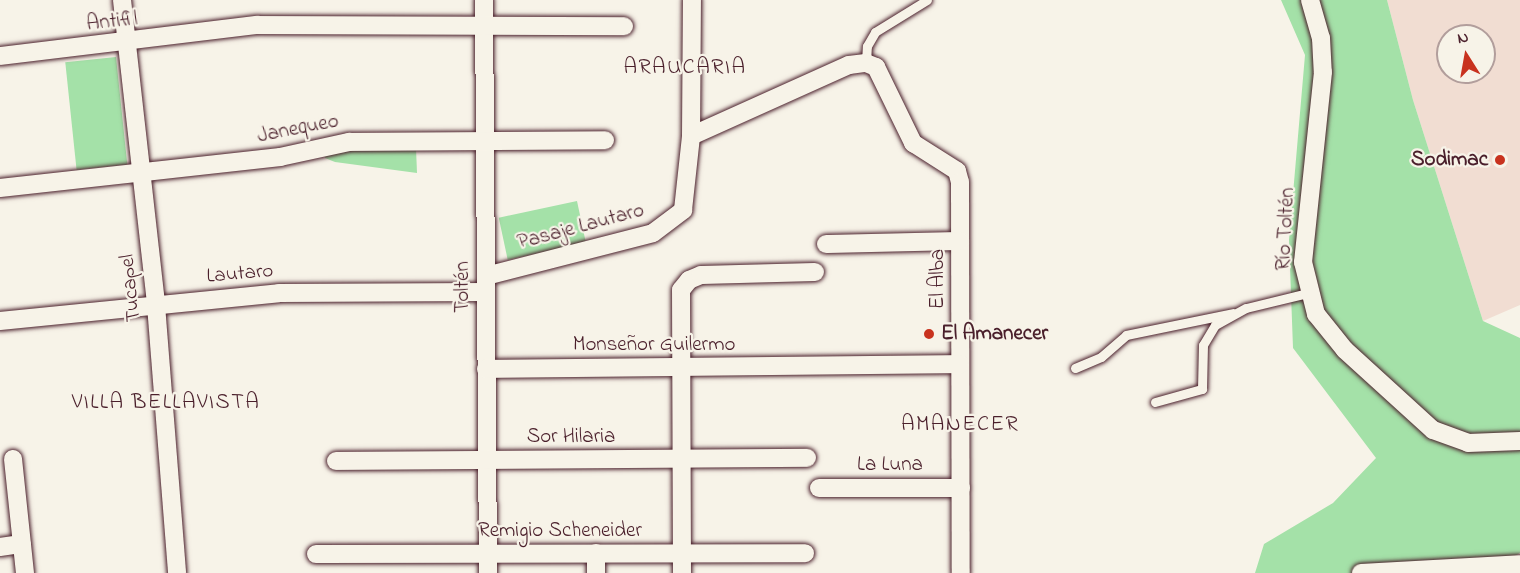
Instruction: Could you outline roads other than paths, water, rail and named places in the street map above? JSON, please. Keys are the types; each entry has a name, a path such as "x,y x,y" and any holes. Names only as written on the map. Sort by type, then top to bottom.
{"street":[{"name":"Tucapel","path":"122,0 156,305 177,573"},
{"name":"Toltén","path":"483,0 488,573"},
{"path":"692,0 691,136 849,65 866,63"},
{"name":"Río Toltén","path":"1310,0 1321,38 1323,72 1304,249 1308,293 1316,314 1345,350 1433,430 1468,443 1520,441"},
{"name":"Antifil","path":"0,56 127,44 257,25 624,26"},
{"name":"El Alba","path":"866,63 876,67 913,143 957,171 960,241 961,573"},
{"name":"Pasaje Lautaro","path":"486,284 652,232 683,210 691,136"},
{"name":"Janequeo","path":"0,188 280,157 349,142 605,140"},
{"path":"826,244 960,241"},
{"path":"682,573 681,290 689,280 701,275 814,272"},
{"name":"Lautaro","path":"0,321 279,293 486,284"},
{"name":"Monseñor Guilermo","path":"486,369 960,364"},
{"name":"Sor Hilaria","path":"336,461 807,458"},
{"path":"13,459 25,573"},
{"name":"La Luna","path":"819,488 961,488"},
{"path":"0,547 22,544"},
{"path":"596,553 596,573"},
{"name":"Remigio Scheneider","path":"316,554 805,553"},
{"path":"1361,573 1520,564"}],"lane":[{"path":"866,63 867,46 875,32 927,0"},
{"path":"1075,368 1101,357 1126,335 1237,312 1308,293"},
{"path":"1155,402 1202,389 1203,345 1215,325 1237,312"}],"place":[{"name":"Sodimac","path":"1500,160"},
{"name":"El Amanecer","path":"929,334"}],"district":[{"name":"ARAUCARIA","path":"685,69"},
{"name":"VILLA BELLAVISTA","path":"166,404"},
{"name":"AMANECER","path":"960,426"}]}
